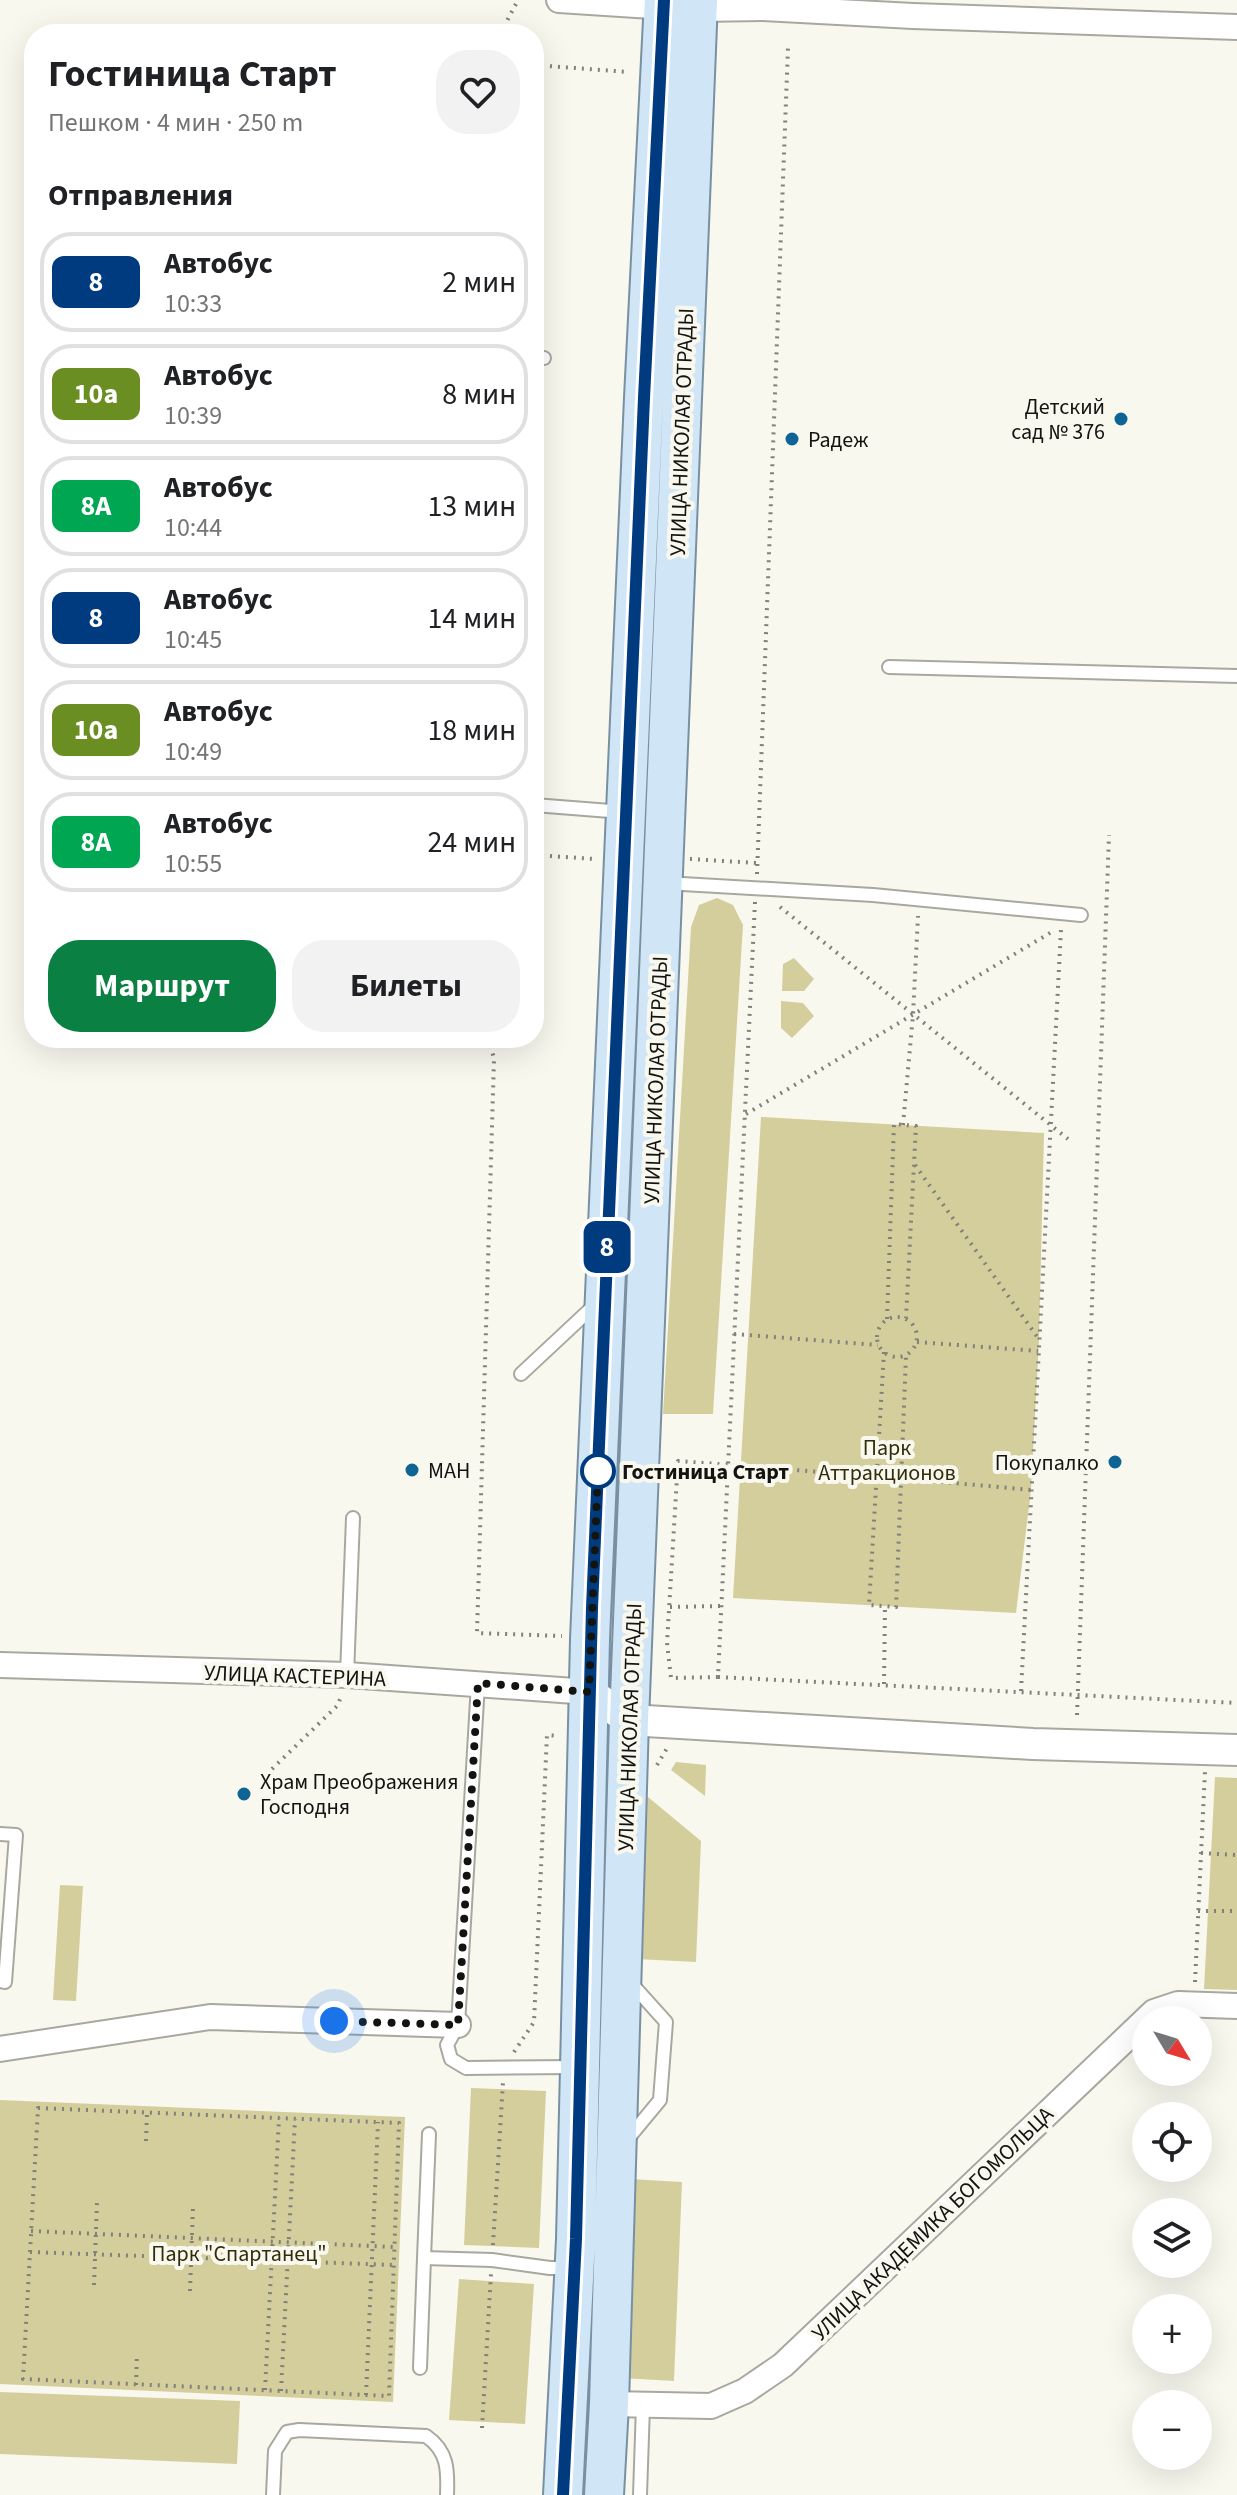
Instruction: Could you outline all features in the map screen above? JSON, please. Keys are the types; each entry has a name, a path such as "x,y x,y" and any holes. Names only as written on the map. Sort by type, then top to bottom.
{"main road":[{"name":"УЛИЦА НИКОЛАЯ ОТРАДЫ","path":"563,2495 574,2268 589,1692 626,812 681,4"},
{"name":"УЛИЦА НИКОЛАЯ ОТРАДЫ","path":"604,2495 626,2405 616,2152 629,1720 671,870 681,4"}],"street":[{"path":"559,0 1237,27"},
{"name":"УЛИЦА КАСТЕРИНА","path":"0,1665 347,1675 589,1692"},
{"path":"589,1692 629,1720 1017,1743 1237,1750"},
{"name":"УЛИЦА АКАДЕМИКА БОГОМОЛЬЦА","path":"626,2405 711,2406 745,2391 783,2365 1154,2012 1178,2004 1237,2006"},
{"path":"0,2049 210,2017 458,2025"}],"lane":[{"path":"889,667 1237,676"},
{"path":"544,806 626,812"},
{"path":"671,870 756,888 1081,915"},
{"path":"521,1374 605,1296"},
{"path":"347,1675 353,1518"},
{"path":"478,1683 458,2025 447,2045 451,2059 461,2067 579,2067"},
{"path":"0,1834 16,1835 5,1982 0,1981"},
{"path":"420,2368 429,2134"},
{"path":"424,2258 492,2260 574,2268"},
{"path":"626,2405 640,2495"},
{"path":"273,2495 275,2451 287,2432 299,2430 426,2436 444,2454 448,2472 447,2495"}],"path":[{"path":"505,24 518,0"},
{"path":"718,1677 756,888 788,47"},
{"path":"544,66 628,72"},
{"path":"1077,1715 1109,835"},
{"path":"544,856 602,859"},
{"path":"671,870 757,863"},
{"path":"756,888 1068,1139"},
{"path":"903,1125 919,900"},
{"path":"745,1114 1061,927 1021,1691"},
{"path":"491,1048 494,1059 477,1633 564,1637"},
{"path":"887,1319 894,1124 916,1126 906,1318"},
{"path":"914,1164 1039,1340"},
{"path":"906,1356 892,1357 884,1352 878,1345 880,1326 896,1316 906,1318 913,1324 917,1342"},
{"path":"734,1334 878,1345"},
{"path":"917,1342 1038,1351"},
{"path":"884,1352 869,1605 896,1607 906,1356 917,1342"},
{"path":"1031,1490 678,1461 667,1643 671,1678 718,1677 1237,1703"},
{"path":"670,1607 721,1606"},
{"path":"884,1685 885,1606"},
{"path":"272,1769 338,1705 347,1675"},
{"path":"657,1766 672,1742"},
{"path":"1194,2005 1205,1765"},
{"path":"1201,1853 1237,1855"},
{"path":"1198,1911 1237,1911"},
{"path":"38,2108 279,2118 399,2123 389,2396 23,2379 38,2108"},
{"path":"146,2141 147,2112"},
{"path":"265,2390 279,2118"},
{"path":"281,2391 295,2119"},
{"path":"366,2395 378,2122"},
{"path":"94,2285 97,2203"},
{"path":"190,2291 193,2207"},
{"path":"31,2231 395,2247"},
{"path":"30,2252 394,2265"},
{"path":"136,2385 137,2353"}],"green space":[{"path":"717,898 733,905 743,925 713,1414 663,1414 691,927 699,905"},
{"path":"794,958 814,979 804,991 782,991 783,964"},
{"path":"781,1001 803,1003 814,1016 792,1038 781,1028"},
{"name":"Парк Аттракционов","path":"761,1117 1044,1133 1039,1340 1031,1490 1016,1613 733,1598"},
{"path":"676,1762 706,1765 705,1796 671,1770"},
{"path":"1215,1777 1237,1778 1237,1990 1204,1989"},
{"path":"642,1792 701,1841 696,1962 636,1959"},
{"path":"60,1885 83,1886 76,2001 53,2000"},
{"path":"471,2088 546,2091 539,2248 464,2245"},
{"name":"Парк \"Спартанец\"","path":"0,2100 405,2117 393,2402 0,2384"},
{"path":"630,2179 682,2182 674,2381 621,2378"},
{"path":"459,2279 534,2284 525,2424 449,2420"},
{"path":"0,2392 240,2401 237,2464 0,2454"}],"bus line":[{"name":"8","path":"563,2495 576,2239 592,1608 664,0"}],"place":[{"name":"Детский сад № 376","path":"1121,419"},
{"name":"Радеж","path":"792,439"},
{"name":"Покупалко","path":"1115,1462"},
{"name":"МАН","path":"412,1470"},
{"name":"Гостиница Старт","path":"598,1471"},
{"name":"Храм Преображения Господня","path":"244,1794"}],"route":[{"path":"334,2021 458,2025 478,1683 589,1692 598,1471"}]}
